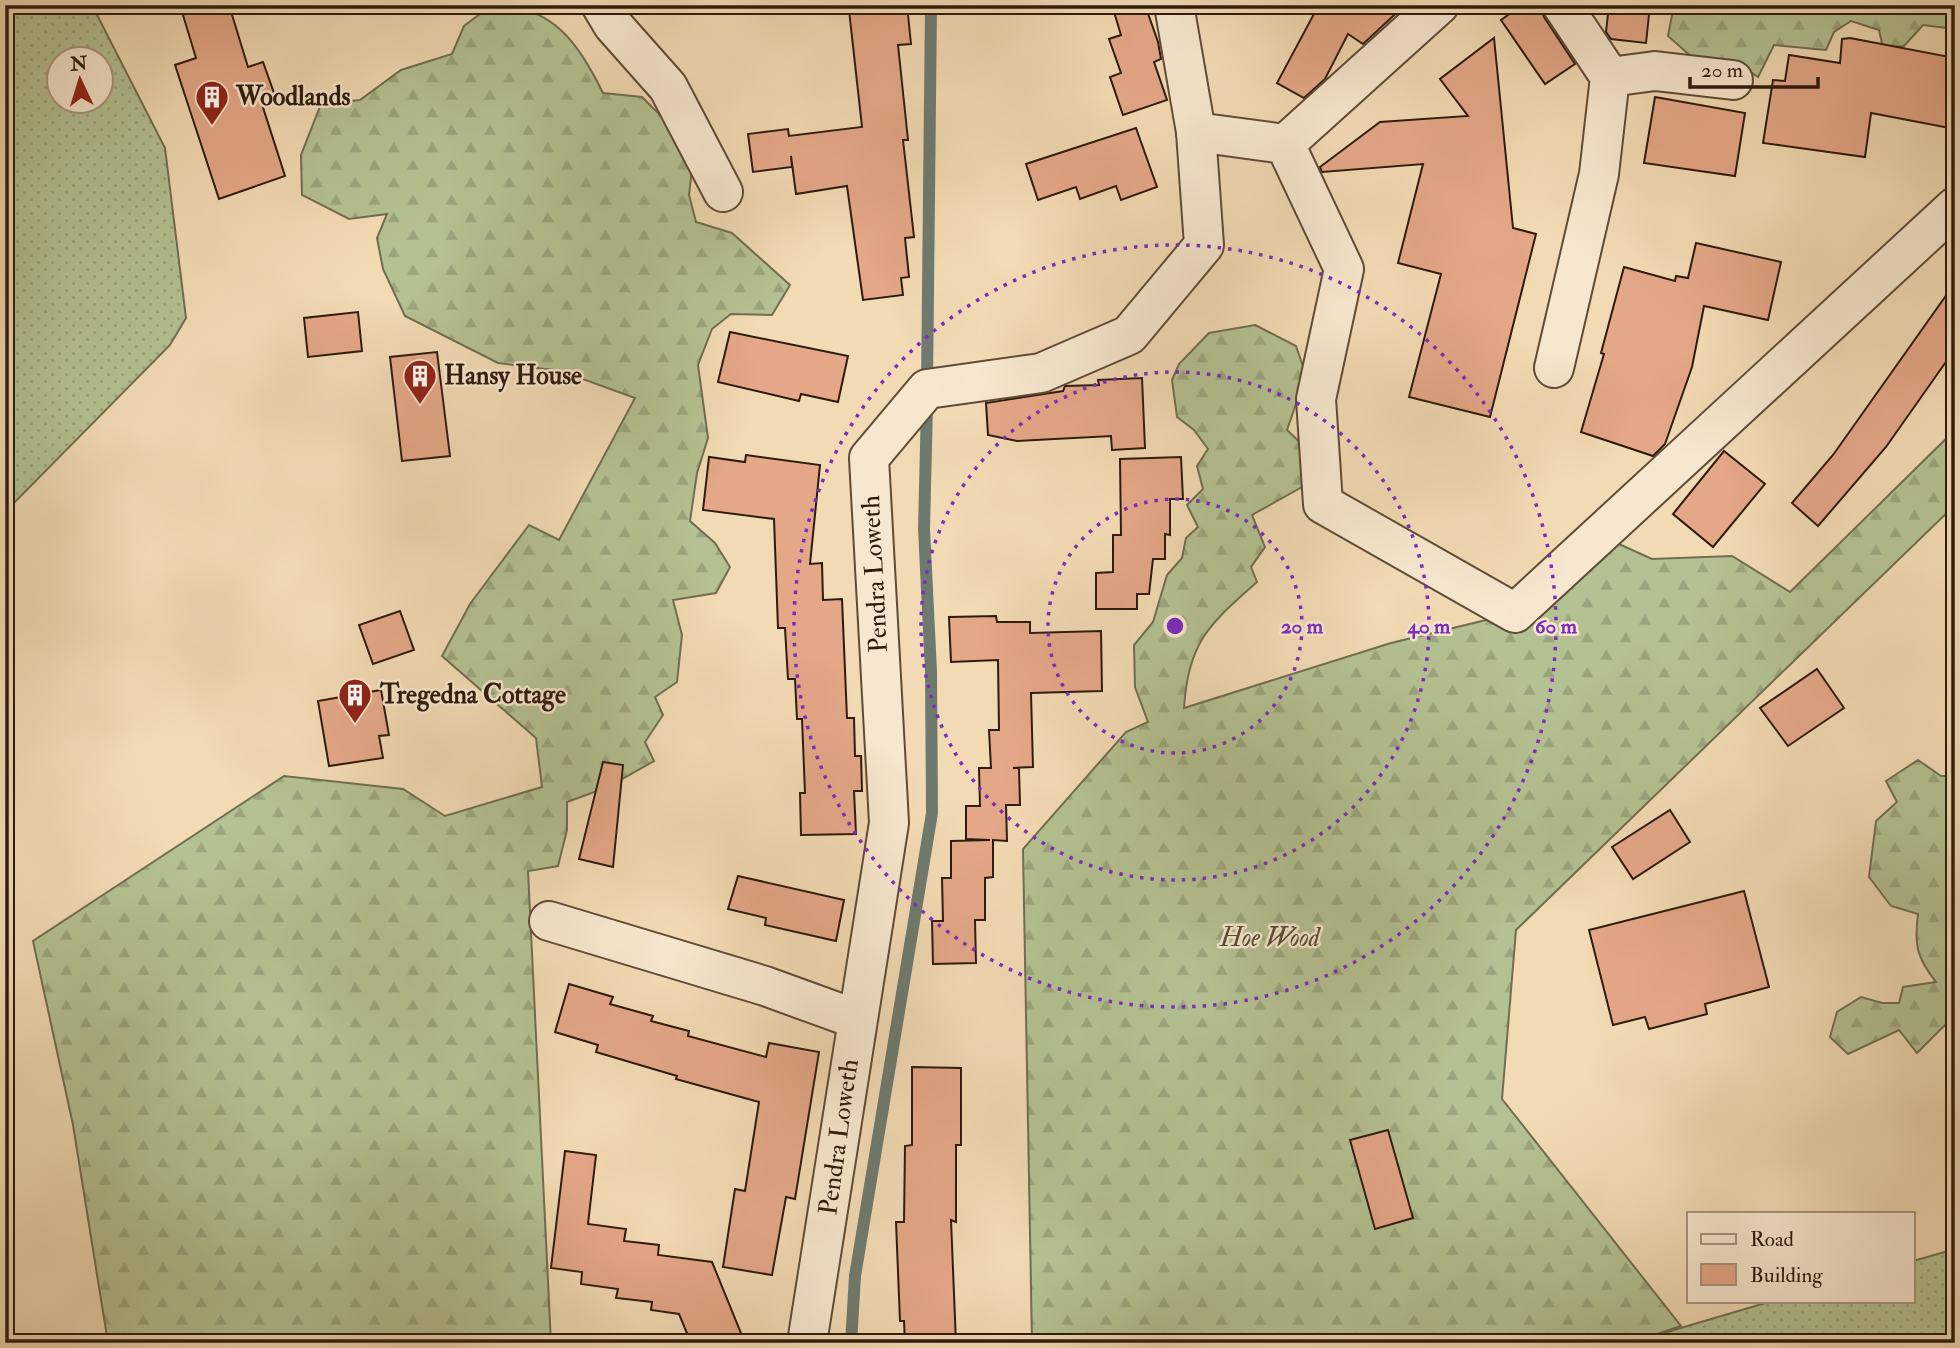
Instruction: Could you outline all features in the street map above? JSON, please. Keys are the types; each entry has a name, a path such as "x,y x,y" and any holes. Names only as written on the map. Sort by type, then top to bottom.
{"street":[{"path":"601,5 613,25 668,87 723,192"},
{"name":"Pendra Loweth","path":"807,1343 889,823 869,458 927,389 1041,373 1129,335 1204,245 1196,132 1174,5"},
{"path":"1196,132 1286,144 1439,5"},
{"path":"1554,368 1599,174 1610,77 1562,5"},
{"path":"1610,77 1655,71 1733,80"},
{"path":"1286,144 1344,269 1316,399 1323,503 1515,613 1955,207"},
{"path":"549,921 765,986 856,1019"}],"green space":[{"path":"5,5 92,5 113,46 46,46 46,116 116,116 116,52 165,148 186,318 170,345 5,512"},
{"path":"492,5 532,12 561,30 584,58 603,93 642,97 666,121 693,160 689,195 696,222 732,233 790,285 772,315 731,314 712,329 698,365 708,438 697,473 690,521 715,543 730,567 716,593 673,600 682,635 677,682 655,697 663,715 645,742 654,761 608,787 567,802 567,830 558,866 528,871 551,1343 108,1343 73,1125 33,941 284,776 403,789 445,816 542,787 536,738 442,656 470,604 529,525 559,540 635,398 561,371 498,363 405,316 383,269 377,238 387,214 349,219 302,195 301,155 321,104 360,100 401,70 452,54 464,26"},
{"path":"1674,5 1955,5 1955,29 1923,25 1904,46 1883,48 1879,30 1851,21 1834,32 1826,50 1774,45 1758,77 1740,65 1694,59 1668,36"},
{"name":"Hoe Wood","path":"1255,325 1296,346 1306,375 1287,430 1305,447 1311,482 1252,515 1265,547 1251,567 1257,582 1226,610 1204,636 1190,666 1184,708 1391,643 1515,613 1599,535 1652,559 1732,556 1790,592 1955,430 1955,505 1516,930 1502,1099 1681,1326 1630,1343 1032,1343 1023,849 1126,732 1148,722 1135,687 1134,645 1153,622 1167,575 1182,558 1186,538 1198,527 1187,505 1203,489 1197,466 1208,449 1194,430 1177,417 1172,380 1179,364 1209,333"},
{"path":"1918,760 1941,776 1955,776 1955,1031 1945,1025 1917,1053 1899,1030 1848,1054 1830,1037 1837,1012 1861,997 1882,1003 1899,1003 1903,987 1936,982 1918,951 1918,914 1891,906 1869,877 1876,821 1897,802 1886,781"},
{"path":"1955,1249 1955,1343 1630,1343 1769,1302 1914,1302 1914,1261"}],"building":[{"name":"Woodlands","path":"180,5 229,5 248,67 263,62 274,93 260,98 285,176 219,199 175,65 196,58"},
{"path":"856,5 907,5 911,44 898,45 908,140 903,140 914,237 905,238 909,277 901,278 903,295 863,300 847,186 796,194 791,156 792,167 753,172 748,134 788,129 789,136 862,127 849,10 857,9"},
{"path":"1112,5 1145,5 1158,42 1161,59 1154,62 1167,100 1123,115 1110,77 1121,73 1109,39 1121,35"},
{"path":"1306,5 1405,5 1363,44 1348,34 1325,79 1304,98 1277,83 1315,12"},
{"path":"1522,5 1540,5 1544,17 1575,64 1545,84 1501,20"},
{"path":"1609,5 1650,5 1646,43 1611,39 1606,32"},
{"path":"1494,38 1513,228 1536,234 1490,417 1409,397 1441,274 1398,263 1423,164 1322,172 1320,167 1380,122 1468,116 1440,79"},
{"path":"1850,38 1955,58 1955,129 1871,113 1865,157 1763,143 1773,80 1785,81 1789,55 1840,63 1842,39"},
{"path":"1655,97 1745,113 1735,176 1644,163"},
{"path":"1136,128 1157,187 1121,200 1116,186 1080,199 1076,187 1038,200 1026,164"},
{"path":"1696,243 1781,262 1768,320 1704,306 1692,367 1665,444 1653,456 1581,432 1604,354 1601,353 1624,267 1675,281 1676,276 1688,278"},
{"path":"1955,283 1955,349 1886,447 1818,526 1792,503 1833,455"},
{"path":"358,312 362,351 308,357 304,318"},
{"path":"730,332 848,356 838,402 801,394 799,401 718,382"},
{"name":"Hansy House","path":"437,352 450,456 402,461 390,357"},
{"path":"1142,378 1145,448 1112,450 1111,436 1017,441 988,435 986,403 1063,391 1065,386 1099,385 1098,380"},
{"path":"1724,451 1765,484 1713,547 1673,514"},
{"path":"746,455 820,465 810,564 822,563 823,600 842,599 847,718 854,718 855,756 861,756 862,791 854,791 856,834 801,835 800,793 805,793 802,719 797,719 795,679 788,679 785,628 778,628 774,519 703,510 709,457 745,462"},
{"path":"1181,457 1183,499 1170,499 1170,535 1165,534 1165,559 1153,559 1149,594 1137,594 1137,609 1096,609 1096,573 1113,572 1113,535 1121,535 1120,459"},
{"path":"400,611 414,650 373,664 359,625"},
{"path":"996,616 997,622 1030,622 1030,633 1101,631 1102,691 1031,693 1033,767 1013,768 1019,768 1020,805 1006,805 1007,841 993,840 993,877 985,878 985,920 975,920 976,963 933,964 932,921 943,921 942,878 951,878 951,841 990,840 966,839 966,806 980,806 979,768 991,768 989,730 999,730 998,660 951,662 949,617"},
{"path":"1817,669 1844,708 1788,746 1760,708"},
{"name":"Tregedna Cottage","path":"381,690 389,735 379,736 383,758 329,766 318,701"},
{"path":"603,762 623,765 613,867 579,859"},
{"path":"1670,810 1690,842 1633,879 1612,847"},
{"path":"738,876 844,900 836,941 765,925 766,918 728,909"},
{"path":"1744,891 1769,987 1705,1004 1707,1014 1649,1029 1645,1017 1613,1025 1589,930"},
{"path":"569,984 613,997 610,1004 653,1016 651,1021 689,1031 688,1036 766,1057 769,1043 819,1052 795,1199 786,1197 772,1275 723,1267 735,1189 745,1191 759,1102 676,1079 677,1076 596,1052 598,1045 555,1032"},
{"path":"912,1067 961,1068 961,1145 956,1145 956,1222 951,1220 956,1343 905,1343 904,1321 900,1321 896,1222 904,1222 905,1146 912,1145"},
{"path":"1388,1130 1413,1218 1375,1229 1350,1140"},
{"path":"565,1151 596,1155 588,1224 626,1229 624,1241 659,1245 658,1255 712,1262 745,1343 691,1343 679,1314 651,1310 652,1302 616,1298 618,1289 581,1284 582,1272 551,1268"}],"waterway":[{"path":"927,386 931,5"},
{"path":"851,1343 855,1276 932,813 931,671 924,529 927,405"}],"place":[{"name":"Woodlands","path":"212,127"},
{"name":"Hansy House","path":"420,406"},
{"name":"Tregedna Cottage","path":"355,725"}]}
